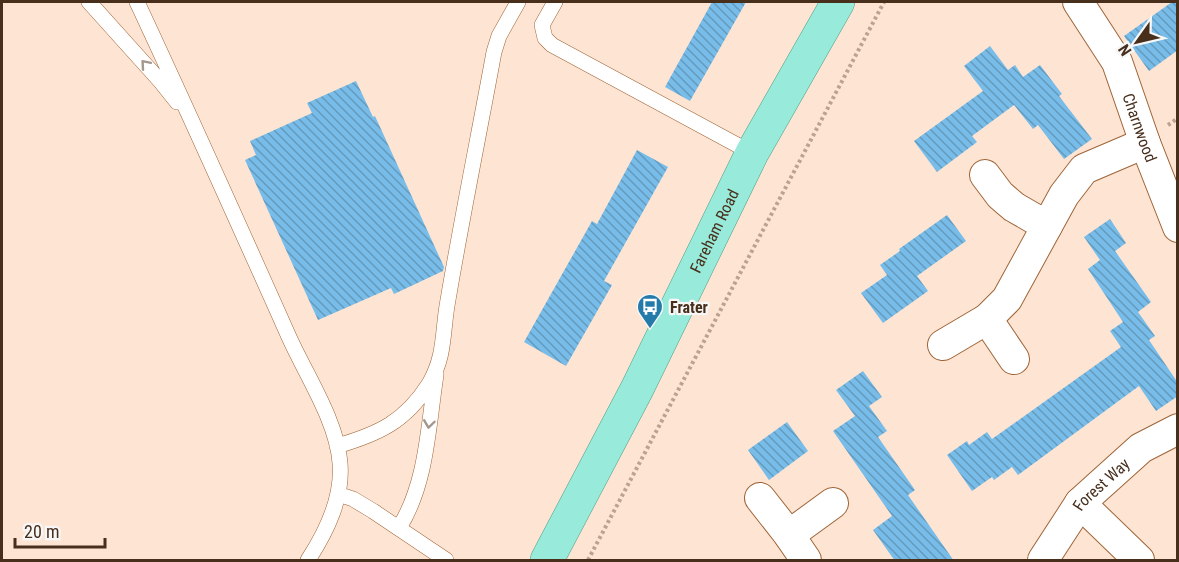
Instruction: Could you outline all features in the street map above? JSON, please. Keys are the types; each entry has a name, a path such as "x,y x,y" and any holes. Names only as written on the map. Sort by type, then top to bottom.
{"main road":[{"name":"Fareham Road","path":"547,561 637,389 752,153 838,2"}],"street":[{"name":"Charnwood","path":"1078,2 1117,62 1178,227"},
{"path":"943,345 987,319 1007,299 1064,195 1084,169 1145,142"},
{"path":"985,175 1000,195 1014,207 1047,226"},
{"path":"987,319 1014,359"},
{"name":"Forest Way","path":"1043,561 1080,503 1141,448 1178,429"},
{"path":"760,498 806,561"},
{"path":"789,535 833,503"},
{"path":"1080,503 1139,561"}],"lane":[{"path":"89,2 161,82 195,126"},
{"path":"137,2 332,428 340,462 339,494 327,525 308,561"},
{"path":"399,528 410,508 422,468 437,367 443,346 447,301 494,52 499,36 518,2"},
{"path":"555,2 542,25 546,38 552,45 752,153"},
{"path":"337,446 371,435 395,422 416,402 437,367"},
{"path":"339,494 361,504 446,561"}],"path":[{"path":"588,561 884,2"}],"building":[{"path":"712,2 746,2 690,101 665,87"},
{"path":"1172,2 1178,2 1178,50 1149,71 1124,36"},
{"path":"990,46 1008,70 1015,65 1023,77 1040,65 1062,94 1059,96 1092,139 1064,159 1038,125 1033,129 1014,105 972,136 977,142 937,172 914,141 983,91 964,66"},
{"path":"356,81 373,117 375,116 444,267 443,271 394,294 391,288 318,320 245,160 256,155 250,141 312,113 307,103"},
{"path":"637,150 668,167 604,281 612,285 566,366 524,342 592,221 597,224"},
{"path":"947,215 966,241 917,276 928,291 883,323 861,293 887,275 880,265"},
{"path":"1110,219 1126,243 1115,251 1151,302 1138,312 1155,336 1149,340 1178,383 1178,396 1156,411 1139,386 1018,475 1012,467 994,480 992,477 972,491 947,455 967,441 969,445 987,432 992,439 1121,347 1110,331 1123,322 1088,269 1100,260 1084,237"},
{"path":"863,371 882,397 869,406 887,431 878,437 915,490 908,495 954,561 895,561 873,530 892,516 833,431 855,416 836,390"},
{"path":"787,422 808,451 769,480 748,450"}],"place":[{"name":"Frater","path":"650,330"}]}
